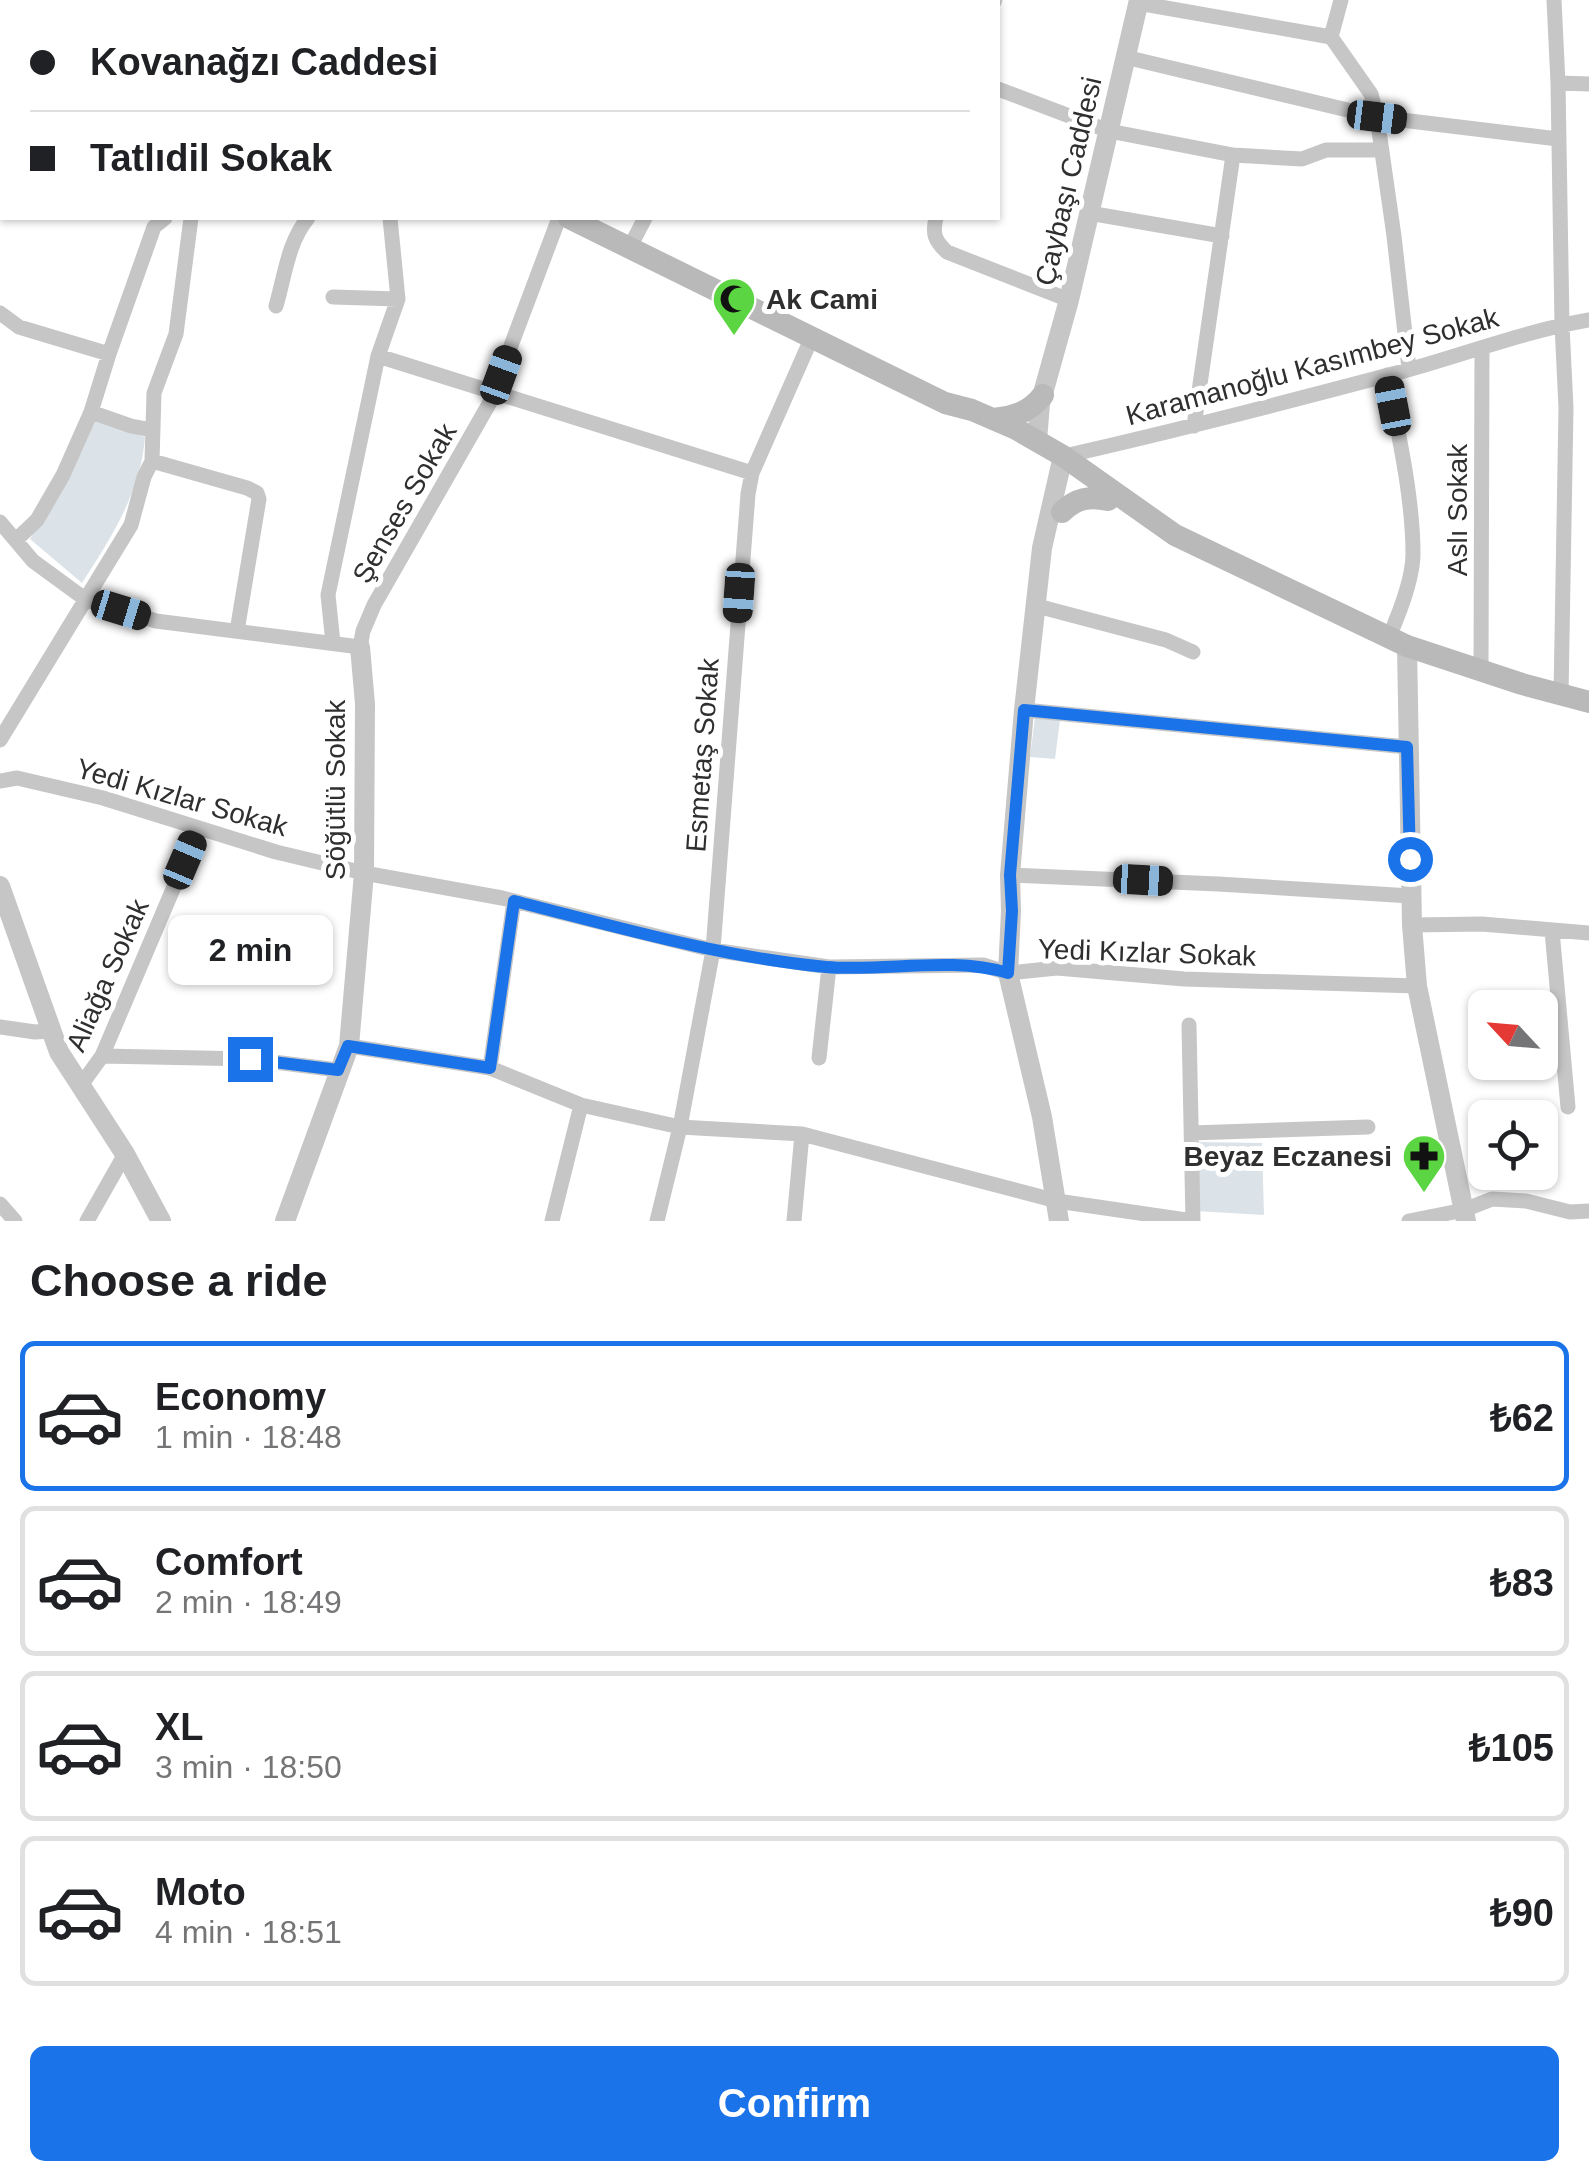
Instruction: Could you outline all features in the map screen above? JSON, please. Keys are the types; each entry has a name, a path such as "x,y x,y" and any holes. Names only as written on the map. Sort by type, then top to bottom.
{"main road":[{"path":"573,220 945,404 962,417 1058,459 1145,525 1175,535 1398,642 1481,672 1589,702"},
{"path":"993,418 1022,413 1036,404 1046,385"},
{"path":"945,404 993,418 1175,535"},
{"path":"1062,512 1074,501 1108,500"}],"street":[{"path":"1332,37 1341,0"},
{"path":"1554,0 1566,408 1561,695"},
{"path":"1138,2 1332,37 1371,94 1377,117 1409,369"},
{"name":"Çaybaşı Caddesi","path":"1058,459 1054,389 1046,385 1138,2"},
{"path":"1125,57 1377,117 1558,139"},
{"path":"1558,83 1589,84"},
{"path":"1000,91 1108,131 1233,155 1302,159 1326,150 1382,150"},
{"path":"1194,426 1233,155"},
{"path":"1089,213 1222,236"},
{"path":"16,540 37,520 92,412 154,227 163,220"},
{"path":"0,740 131,524 152,461 154,393 176,334 190,220"},
{"path":"276,306 291,243 306,220"},
{"path":"333,643 328,595 378,356 398,300 390,220"},
{"name":"Şenses Sokak","path":"360,647 374,605 495,391 557,220"},
{"path":"630,247 644,220"},
{"path":"935,220 936,242 948,252 1068,300"},
{"path":"333,297 398,300"},
{"path":"0,313 18,327 109,354"},
{"name":"Karamanoğlu Kasımbey Sokak","path":"1058,459 1589,320"},
{"name":"Esmetaş Sokak","path":"658,1221 713,950 744,533 752,473 812,337"},
{"name":"Aslı Sokak","path":"1481,672 1482,348"},
{"path":"378,356 752,473"},
{"path":"1387,375 1399,438 1413,558 1398,642 1407,747 1417,986 1465,1216"},
{"path":"92,412 152,430"},
{"path":"1036,606 1062,512 1058,459"},
{"path":"1058,459 1042,548 1024,710 1010,875 1008,973 1042,1118 1058,1211"},
{"path":"152,461 247,488 260,499 236,631"},
{"path":"0,522 34,561 86,599 156,621 360,647"},
{"path":"1036,606 1166,640 1193,652"},
{"name":"Söğütlü Sokak","path":"286,1221 348,1046 364,873 365,704 360,647"},
{"path":"1024,710 1407,747"},
{"name":"Yedi Kızlar Sokak","path":"0,781 17,778 103,798 276,852 364,873 514,901 713,950 829,967 982,965 1008,973 1057,968 1184,979 1417,986"},
{"name":"Aliağa Sokak","path":"81,1085 102,1056 199,828"},
{"path":"1010,875 1411,896"},
{"path":"0,886 59,1052 125,1154 160,1221"},
{"path":"490,1068 514,901"},
{"path":"1412,925 1482,924 1589,934"},
{"path":"1552,931 1568,1107"},
{"path":"819,1058 829,967"},
{"path":"348,1046 490,1068 581,1105 680,1127 802,1134 1058,1211 1193,1221 1189,1025"},
{"path":"0,1027 51,1031"},
{"path":"102,1056 250,1059 338,1070"},
{"path":"552,1221 581,1105"},
{"path":"1191,1133 1368,1127"},
{"path":"794,1221 802,1134"},
{"path":"86,1221 125,1154"},
{"path":"1409,1221 1465,1216 1492,1200 1526,1201 1571,1216 1589,1211"},
{"path":"0,1204 15,1221"}],"shaded area":[{"path":"94,418 145,437 131,496 82,583 30,539 75,464"},
{"path":"1035,717 1060,720 1055,759 1030,757"},
{"path":"1198,1142 1262,1143 1264,1215 1196,1211"}],"place":[{"name":"Ak Cami","path":"734,337"},
{"name":"Beyaz Eczanesi","path":"1424,1194"}],"route":[{"path":"250,1059 338,1070 348,1046 490,1068 514,901 752,956 829,967 982,965 1008,973 1010,875 1024,710 1407,747 1410,859"}]}
